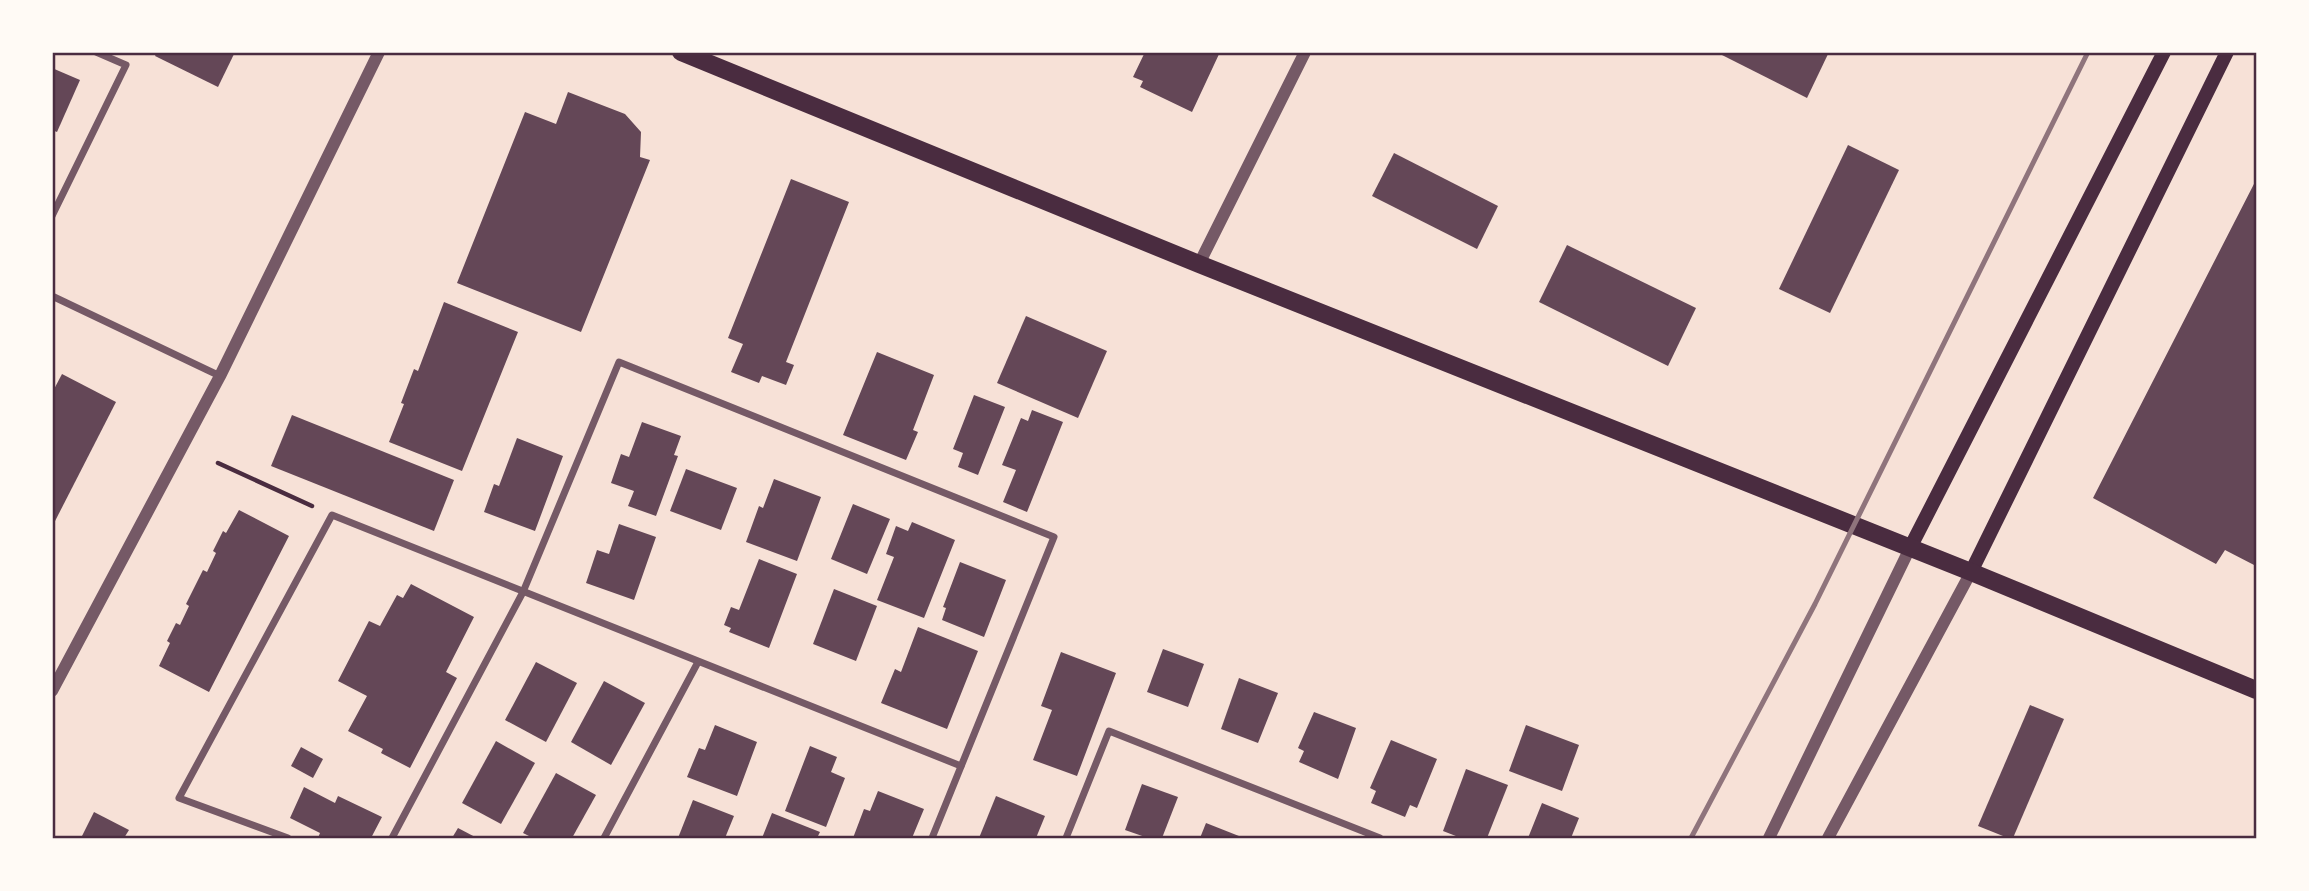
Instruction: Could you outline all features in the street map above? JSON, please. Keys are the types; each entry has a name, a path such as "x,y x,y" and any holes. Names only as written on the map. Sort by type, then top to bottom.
{"main road":[{"path":"681,52 1199,264 1971,572 2256,690"},
{"path":"1910,548 2164,52"},
{"path":"1971,572 2227,52"}],"street":[{"path":"52,216 126,65 96,52"},
{"path":"52,691 220,376 379,52"},
{"path":"1199,264 1306,52"},
{"path":"52,296 220,376"},
{"path":"392,838 523,592 619,362 1054,537 932,838"},
{"path":"288,838 179,798 332,514 961,766"},
{"path":"1769,838 1910,548"},
{"path":"1828,838 1971,572"},
{"path":"604,838 698,662"},
{"path":"1066,838 1109,732 1380,838"}],"path":[{"path":"218,463 332,514"}],"building":[{"path":"157,52 235,52 218,87 155,56"},
{"path":"1145,52 1220,52 1192,112 1140,87 1143,81 1133,77"},
{"path":"1716,52 1829,52 1807,98"},
{"path":"52,68 80,80 57,132 52,130"},
{"path":"568,92 625,114 641,132 640,157 650,160 581,332 457,283 525,112 556,124"},
{"path":"1848,145 1899,170 1830,313 1779,289"},
{"path":"1394,153 1498,206 1477,249 1372,196"},
{"path":"791,179 849,202 786,362 794,365 786,385 762,376 759,383 731,372 743,344 728,338"},
{"path":"2256,180 2256,566 2225,550 2216,564 2093,498"},
{"path":"1567,245 1696,308 1668,366 1539,302"},
{"path":"444,302 518,332 462,471 389,442 414,369 418,371"},
{"path":"1026,316 1107,351 1078,418 997,383"},
{"path":"877,352 934,375 913,430 918,432 906,460 843,435"},
{"path":"62,374 116,402 52,527 52,393"},
{"path":"974,395 1005,407 978,475 958,467 963,453 953,449"},
{"path":"1032,410 1063,422 1027,512 1003,502 1016,470 1002,465 1021,418 1028,421"},
{"path":"292,415 454,480 434,531 271,466"},
{"path":"642,422 681,436 674,455 678,456 656,516 628,506 634,491 611,483 621,454 629,457"},
{"path":"517,438 563,456 535,531 484,512 494,484 499,486"},
{"path":"686,469 737,488 721,530 670,511"},
{"path":"774,479 821,497 797,561 746,542 759,506 763,508"},
{"path":"853,504 890,519 867,574 831,559"},
{"path":"239,510 289,536 209,692 159,666 170,643 167,641 176,623 180,625 189,606 186,604 203,570 207,572 223,531 226,533"},
{"path":"912,522 955,540 924,618 877,600 894,557 886,554 896,526 908,531"},
{"path":"619,524 656,537 634,600 586,583 597,550 609,554"},
{"path":"759,559 797,574 769,648 729,632 731,628 724,625 731,607 739,610"},
{"path":"960,562 1006,580 984,637 942,620 946,608 943,607"},
{"path":"411,584 474,617 446,672 457,678 410,768 381,753 383,749 348,731 367,696 338,681 369,621 380,626 397,595 403,598"},
{"path":"834,589 877,606 856,661 813,644"},
{"path":"918,627 978,651 947,729 881,703 895,669 901,672"},
{"path":"1163,649 1204,664 1188,707 1147,692"},
{"path":"1061,652 1116,673 1077,776 1033,760 1052,710 1041,706"},
{"path":"536,662 577,683 546,742 505,720"},
{"path":"1239,678 1278,693 1258,743 1221,729"},
{"path":"604,681 645,703 611,765 571,742"},
{"path":"2030,705 2064,719 2013,838 2008,838 1978,826"},
{"path":"1314,712 1356,728 1338,779 1299,762 1304,751 1298,748"},
{"path":"715,725 757,742 737,796 687,777 699,748 705,750"},
{"path":"1526,725 1579,745 1562,791 1509,771"},
{"path":"1391,740 1437,759 1417,808 1410,805 1405,817 1371,803 1376,791 1370,788"},
{"path":"496,741 535,763 501,824 462,803"},
{"path":"810,746 837,757 831,772 845,778 826,827 785,811"},
{"path":"301,747 323,759 313,778 291,766"},
{"path":"1466,769 1508,785 1487,838 1461,838 1443,831"},
{"path":"556,773 596,795 572,838 533,838 523,833"},
{"path":"1142,784 1178,797 1162,838 1148,838 1125,830"},
{"path":"304,787 335,803 338,796 382,817 371,838 318,838 320,833 290,818"},
{"path":"878,791 924,809 912,838 853,838 864,809 870,811"},
{"path":"996,796 1045,816 1036,838 979,838"},
{"path":"693,800 734,816 725,838 678,838"},
{"path":"1542,803 1579,818 1571,838 1528,838"},
{"path":"94,812 129,830 124,838 81,838"},
{"path":"772,813 820,832 817,838 762,838"},
{"path":"1206,823 1244,838 1200,838"},
{"path":"458,828 477,838 452,838"}],"railway":[{"path":"1691,838 1815,604 2088,52"}]}
